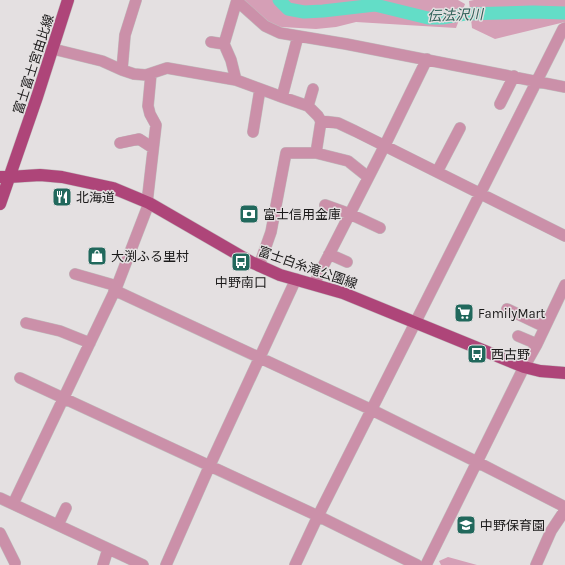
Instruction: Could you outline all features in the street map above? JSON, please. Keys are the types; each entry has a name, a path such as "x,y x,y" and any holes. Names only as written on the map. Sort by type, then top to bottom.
{"main road":[{"name":"富士富士宮由比線","path":"0,204 4,177 37,97 68,0"},
{"name":"富士白糸滝公園線","path":"4,177 40,175 62,177 113,188 148,203 259,266 280,275 343,293 524,367 540,371 565,373"}],"street":[{"path":"122,70 125,35 136,0"},
{"path":"236,80 231,60 224,44 237,1 265,26 280,32 537,80 565,87"},
{"path":"295,565 318,516 480,193 563,29 565,28"},
{"path":"282,97 298,36"},
{"path":"210,42 224,44"},
{"path":"53,49 102,61 134,74 146,75 166,68 236,80 308,106 321,121 316,153"},
{"path":"314,284 427,59"},
{"path":"13,504 115,288 148,203 156,125 150,114 148,106 151,74"},
{"path":"500,104 514,76"},
{"path":"252,132 260,89"},
{"path":"308,106 313,89"},
{"path":"321,121 338,123 385,145 565,236"},
{"path":"437,172 460,128"},
{"path":"120,143 139,139 153,148"},
{"path":"259,266 271,232 286,154 316,153 348,161 368,177"},
{"path":"325,205 350,214 380,228"},
{"path":"329,254 347,262"},
{"path":"75,274 115,288 372,410 565,508 551,531 536,565"},
{"path":"166,565 296,280"},
{"path":"426,565 565,285"},
{"path":"507,309 545,327"},
{"path":"26,323 60,331 90,343"},
{"path":"518,336 537,344"},
{"path":"20,378 64,397 318,516 417,565"},
{"path":"0,498 143,565"},
{"path":"58,525 66,508"},
{"path":"0,533 15,563"},
{"path":"103,565 108,549"}],"shaded area":[{"path":"234,0 458,0 465,4 456,28 356,22 336,27 316,29 265,26"},
{"path":"565,0 565,22 495,39 472,28 469,1"},
{"path":"448,557 477,565 441,565 439,561"}],"waterway":[{"name":"伝法沢川","path":"279,0 288,9 304,12 375,5 428,18 442,18 465,14 533,12 565,13"}],"place":[{"name":"北海道","path":"62,197"},
{"name":"富士信用金庫","path":"249,214"},
{"name":"大渕ふる里村","path":"97,256"},
{"name":"中野南口","path":"241,262"},
{"name":"FamilyMart","path":"464,313"},
{"name":"西古野","path":"477,354"},
{"name":"中野保育園","path":"466,525"}]}
